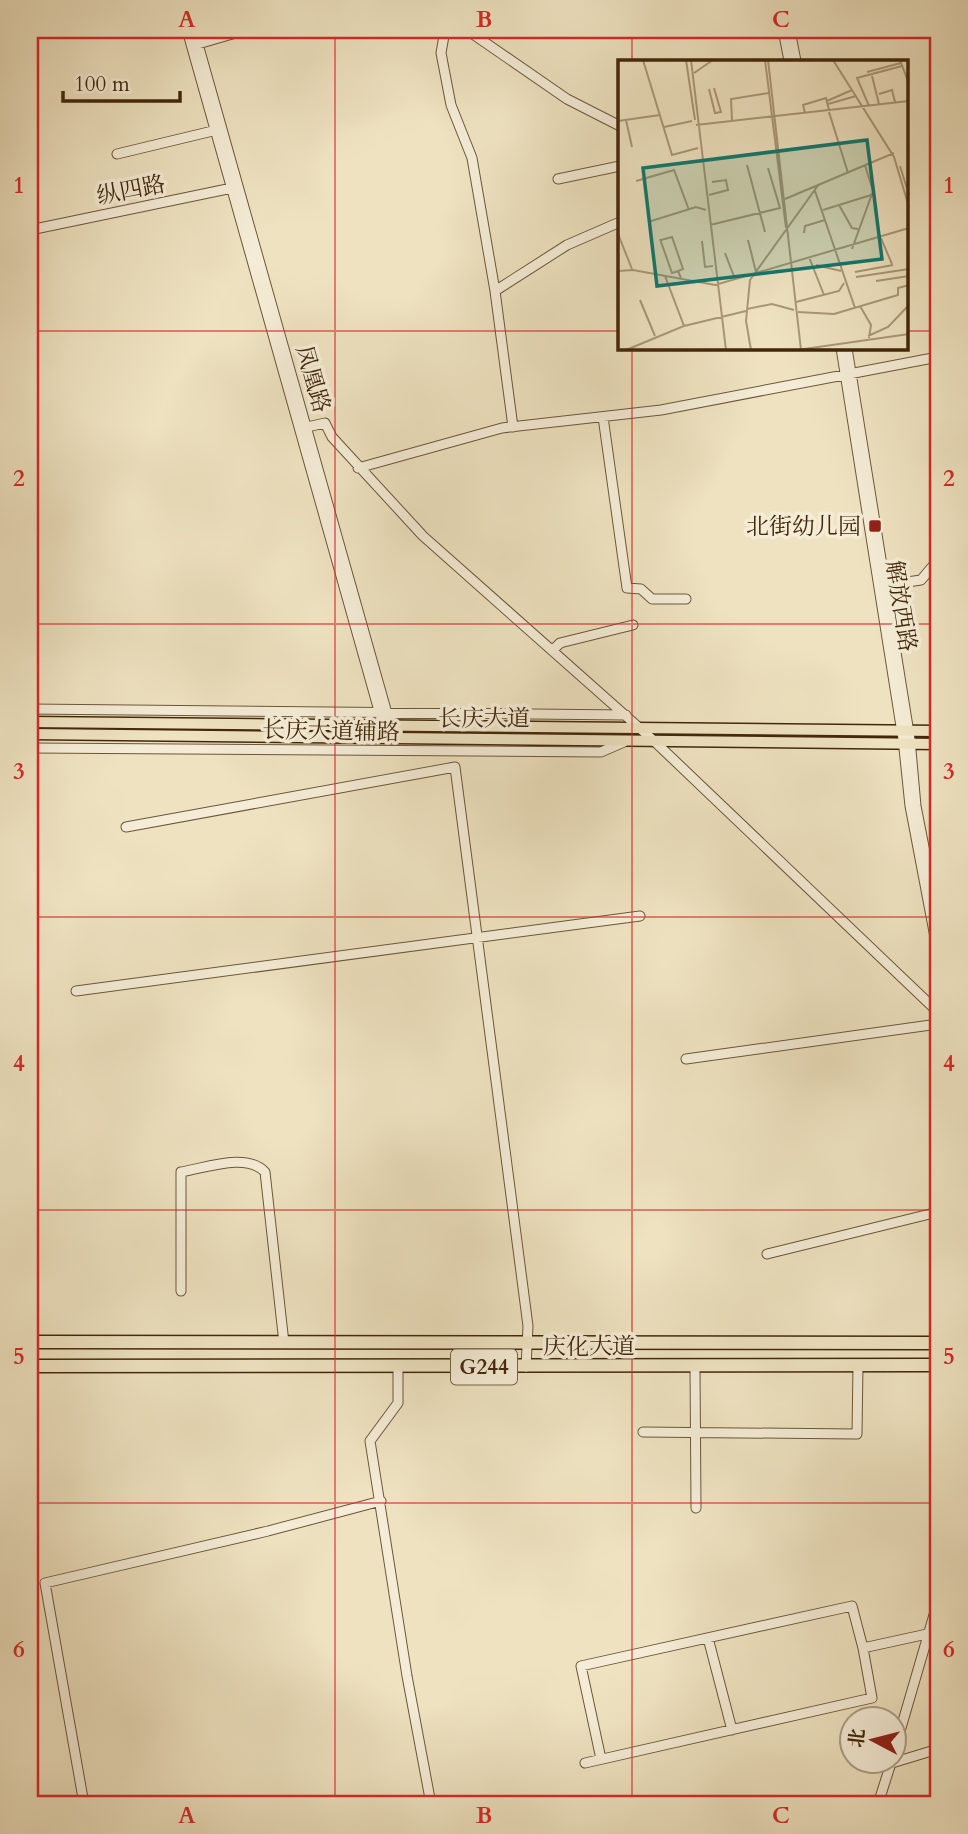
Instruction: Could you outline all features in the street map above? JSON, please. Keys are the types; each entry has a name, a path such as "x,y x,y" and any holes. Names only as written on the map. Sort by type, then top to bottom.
{"highway":[{"name":"庆化大道","path":"30,1342 938,1343"},
{"name":"庆化大道","path":"30,1366 938,1366"}],"main road":[{"name":"长庆大道","path":"30,722 938,731"},
{"name":"长庆大道","path":"30,734 938,744"}],"street":[{"name":"凤凰路","path":"187,30 220,129"},
{"name":"凤凰路","path":"194,30 235,186 384,713"},
{"path":"198,44 246,30"},
{"path":"445,30 441,53 450,105 472,158 495,291 513,427"},
{"path":"467,30 567,99 618,125"},
{"path":"783,30 789,60"},
{"path":"790,30 796,60"},
{"path":"117,154 220,129"},
{"path":"558,179 618,166"},
{"name":"凤凰路","path":"235,186 307,427 391,738"},
{"name":"纵四路","path":"30,228 235,186"},
{"path":"495,291 567,245 618,223"},
{"name":"解放西路","path":"842,350 848,376 916,806 938,918"},
{"name":"解放西路","path":"848,350 848,376"},
{"path":"358,468 513,427 669,409 938,357"},
{"path":"603,417 627,588 641,589 652,599 686,599"},
{"path":"307,427 326,423 332,438 358,468 424,536 653,740 938,1012"},
{"path":"881,585 921,580 938,560"},
{"path":"553,650 560,643 632,625"},
{"name":"长庆大道辅路","path":"30,709 626,715"},
{"name":"长庆大道辅路","path":"30,748 601,752 628,740"},
{"name":"解放西路","path":"907,743 910,806 938,953"},
{"path":"126,827 455,767 528,1326 526,1367"},
{"path":"76,991 639,916"},
{"path":"685,1059 938,1024"},
{"path":"181,1291 181,1172 238,1162 258,1164 265,1172 284,1343"},
{"path":"767,1254 938,1212"},
{"path":"643,1432 857,1434 858,1365"},
{"path":"398,1367 398,1403 370,1441 407,1676 431,1804"},
{"path":"695,1367 696,1508"},
{"path":"84,1804 45,1583 268,1531 381,1501"},
{"path":"907,1704 938,1601"},
{"path":"586,1763 872,1698 852,1606 581,1667 601,1759"},
{"path":"863,1648 927,1634"},
{"path":"708,1638 732,1730"},
{"path":"908,1757 938,1749"},
{"path":"878,1804 888,1774"}],"place":[{"name":"北街幼儿园","path":"875,526"}]}
